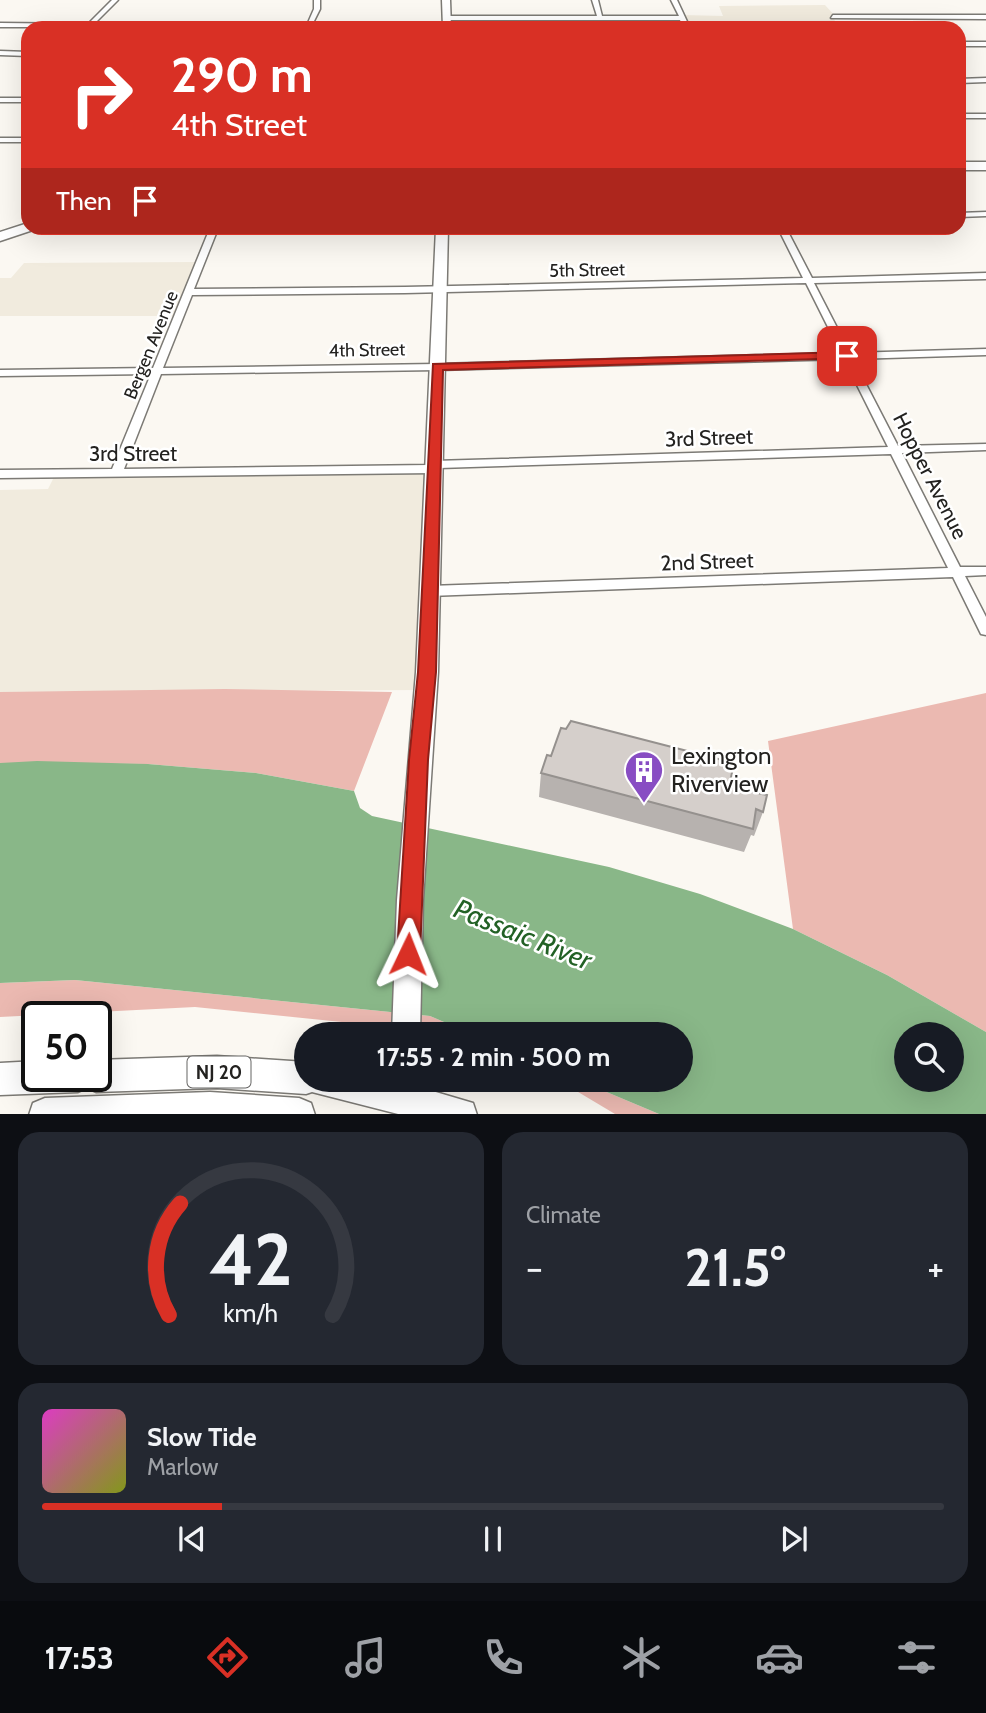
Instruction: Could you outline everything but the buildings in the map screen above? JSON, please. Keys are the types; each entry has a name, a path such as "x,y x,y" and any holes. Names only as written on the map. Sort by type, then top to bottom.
{"main road":[{"path":"446,0 447,21"},
{"path":"966,166 986,166"},
{"path":"0,237 21,230"},
{"path":"406,1022 410,900 427,672 442,235"},
{"name":"NJ 20","path":"112,1075 217,1072 294,1077"},
{"path":"0,1079 21,1078"},
{"path":"382,1092 458,1114"},
{"name":"NJ 20","path":"81,1114 258,1110 291,1114"}],"street":[{"path":"94,21 115,0"},
{"path":"311,21 317,9 317,0"},
{"path":"595,0 600,18"},
{"path":"674,0 684,21"},
{"path":"833,17 986,17"},
{"path":"524,21 682,18"},
{"path":"0,25 21,25"},
{"path":"966,44 986,44"},
{"path":"0,53 21,54"},
{"path":"966,80 986,80"},
{"path":"0,100 21,100"},
{"path":"966,116 986,116"},
{"path":"0,140 21,140"},
{"path":"966,215 986,214"},
{"name":"Bergen Avenue","path":"116,474 211,235"},
{"name":"Hopper Avenue","path":"786,235 986,629"},
{"name":"5th Street","path":"189,292 986,276"},
{"name":"4th Street","path":"0,373 437,367 986,352"},
{"name":"3rd Street","path":"0,474 434,467 986,447"},
{"name":"2nd Street","path":"429,591 986,571"},
{"path":"131,1074 143,1081 152,1092 154,1112"}],"shaded area":[{"path":"825,5 836,17 833,18 835,21 684,21 681,15 723,16 719,6"},
{"path":"201,262 180,316 0,316 0,278 11,278 24,263"},
{"path":"434,469 425,690 0,692 0,490 48,489 56,473"},
{"path":"225,689 392,692 354,791 256,773 148,764 0,763 0,692"},
{"path":"986,693 986,1032 887,975 793,929 768,741"},
{"path":"75,980 430,1016 444,1022 342,1022 195,1007 112,1011 112,1001 21,1001 21,1016 0,1017 0,983"},
{"path":"578,1092 607,1092 659,1114 615,1114"}],"water":[{"name":"Passaic River","path":"37,761 148,764 256,773 354,791 360,808 372,816 609,867 700,894 793,929 887,975 986,1032 986,1114 659,1114 607,1092 693,1092 693,1022 444,1022 430,1016 75,980 0,983 0,763"}],"place":[{"name":"Lexington Riverview","path":"644,804"}],"route":[{"path":"408,954 427,672 437,367 847,356"}]}
